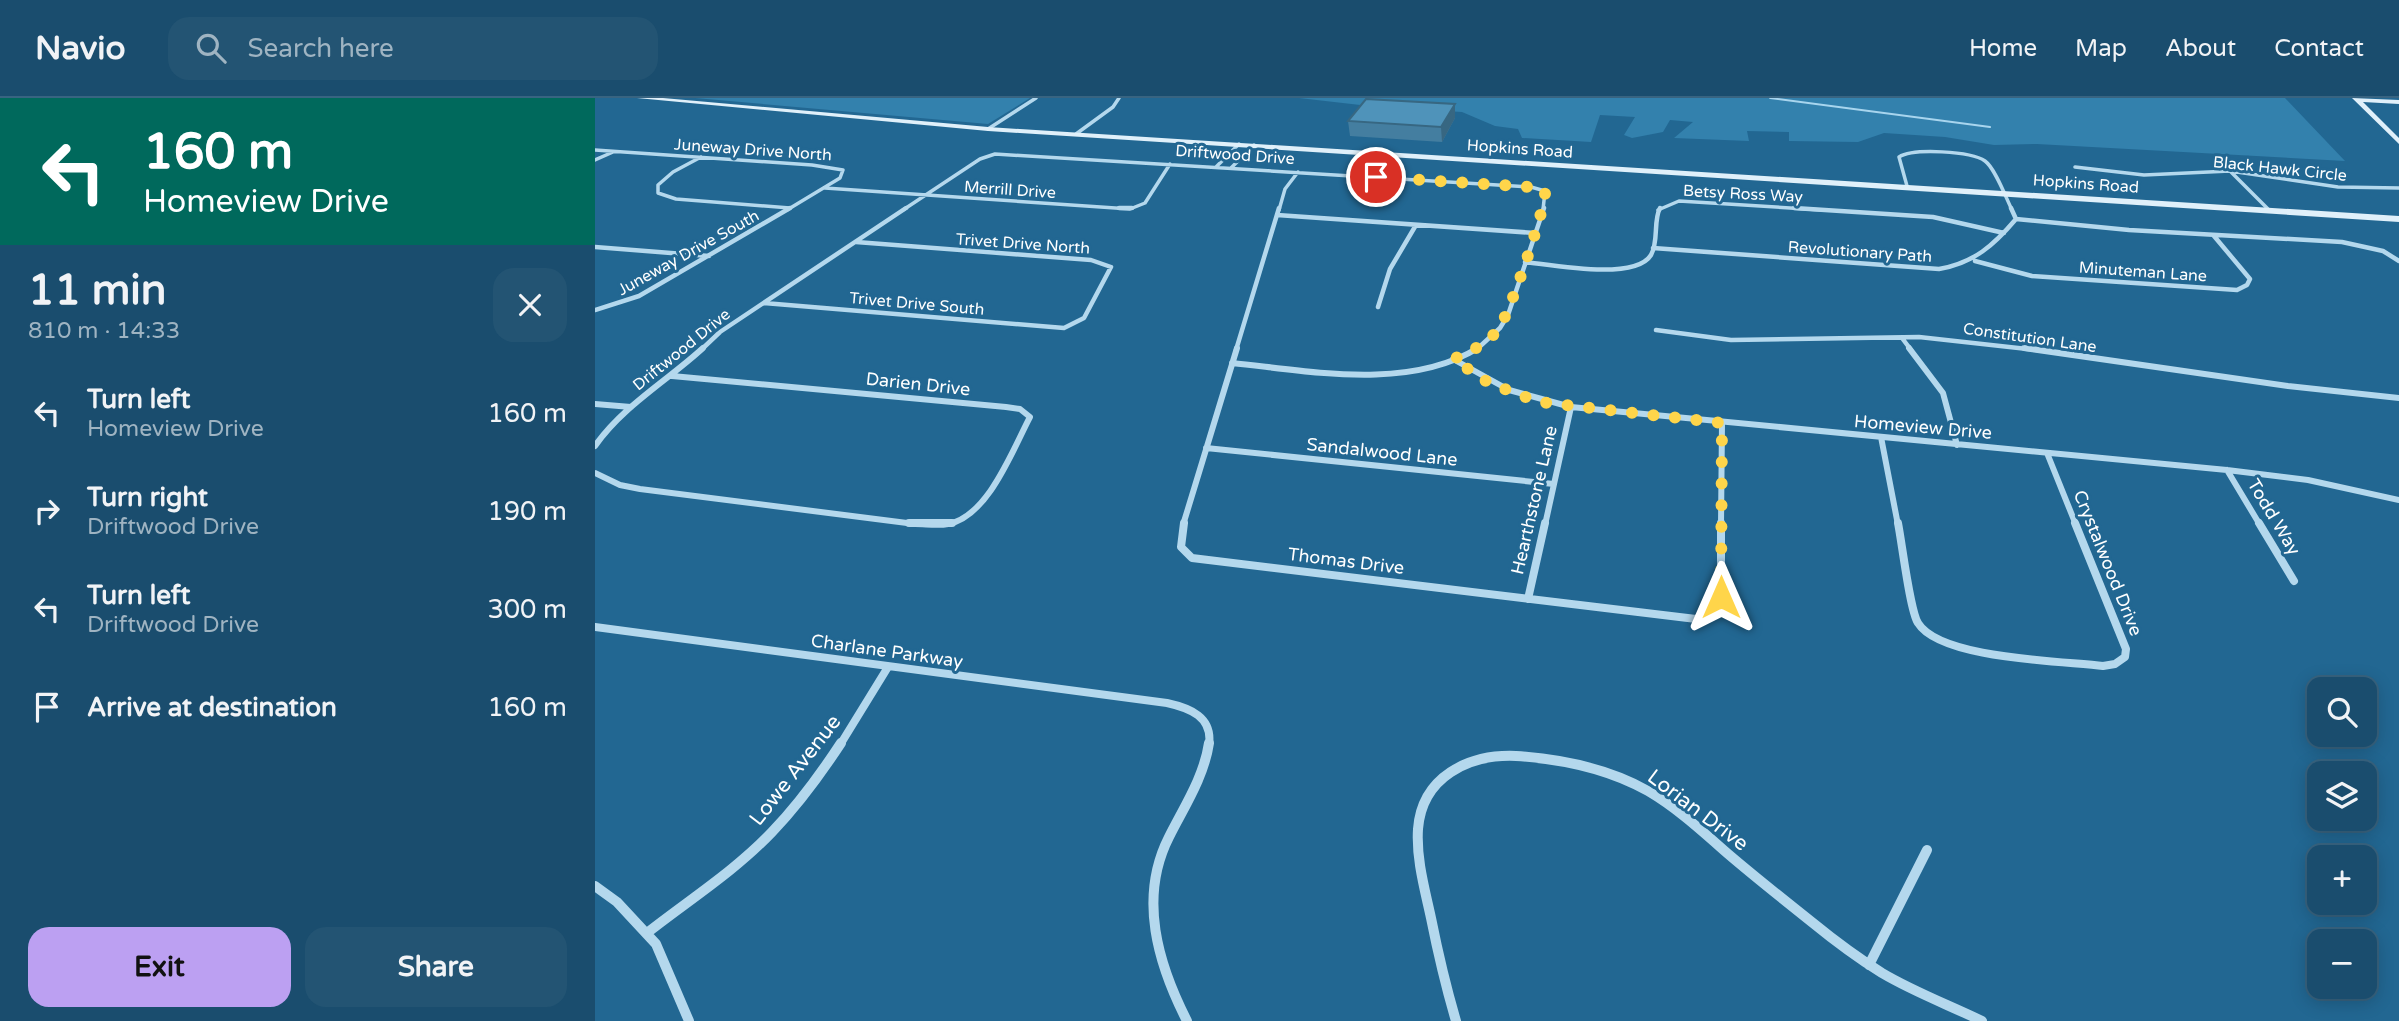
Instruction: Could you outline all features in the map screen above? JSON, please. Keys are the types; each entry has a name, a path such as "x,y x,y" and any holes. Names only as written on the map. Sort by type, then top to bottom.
{"street":[{"name":"Hopkins Road","path":"640,98 988,128 2399,219"},
{"path":"988,128 1036,98"},
{"path":"1076,134 1113,107 1119,98"},
{"path":"2356,99 2399,102"},
{"path":"2356,99 2399,142"},
{"path":"1216,167 1239,144"},
{"path":"1231,168 1254,145"},
{"name":"Juneway Drive North","path":"595,150 812,164 843,170 840,178 791,208"},
{"path":"595,160 613,151"},
{"path":"1907,186 1898,162 1900,155 1916,151 1968,155 1987,163 2016,219"},
{"name":"Driftwood Drive","path":"595,446 609,426 672,376 720,332 980,159 995,154 1541,189 1546,195 1500,328 1488,340 1453,359 1421,369 1378,375 1233,363"},
{"path":"701,157 664,179 658,185 658,193 676,199 791,208"},
{"name":"Merrill Drive","path":"825,188 1130,209 1145,204 1170,164"},
{"name":"Black Hawk Circle","path":"2075,167 2144,175 2230,172 2339,187 2399,188"},
{"name":"Thomas Drive","path":"1298,172 1285,189 1276,215 1181,532 1179,545 1182,553 1192,558 1678,618 1709,615 1718,608 1721,597 1722,423"},
{"path":"2230,172 2268,209"},
{"name":"Betsy Ross Way","path":"1653,248 1658,209 1679,201 1933,217 2004,233"},
{"name":"Juneway Drive South","path":"595,310 639,296 791,208"},
{"path":"1276,215 1535,233"},
{"path":"1975,261 2016,219"},
{"path":"2016,219 2060,225 2214,236 2342,242 2383,251 2399,261"},
{"path":"1378,307 1390,268 1416,225"},
{"name":"Minuteman Lane","path":"1975,261 2032,276 2237,290 2247,285 2250,279 2214,236"},
{"name":"Trivet Drive North","path":"855,242 1091,260 1108,264 1110,272 1084,318 1067,327"},
{"path":"595,247 709,256"},
{"path":"1525,262 1623,269 1648,260 1653,248"},
{"name":"Revolutionary Path","path":"1653,248 1939,269 1958,267 1975,261"},
{"name":"Trivet Drive South","path":"764,303 1050,328 1067,327"},
{"name":"Constitution Lane","path":"1656,330 1686,337 1731,341 1956,339 2399,398"},
{"path":"1902,338 1943,393 1957,445"},
{"name":"Homeview Drive","path":"1453,359 1489,383 1514,394 1571,407 2227,470 2308,480 2399,500"},
{"name":"Darien Drive","path":"595,473 620,485 640,489 838,516 939,526 959,521 974,512 989,494 1030,417 1027,412 1006,407 672,376"},
{"path":"595,404 631,407"},
{"name":"Hearthstone Lane","path":"1528,599 1571,407"},
{"name":"Crystalwood Drive","path":"1881,438 1917,622 1931,638 1962,650 2103,666 2115,664 2125,657 2126,649 2047,453"},
{"name":"Sandalwood Lane","path":"1206,448 1554,484"},
{"name":"Todd Way","path":"2227,470 2294,580"},
{"name":"Charlane Parkway","path":"595,627 1174,705 1201,716 1206,723 1210,752 1162,845 1155,874 1153,911 1166,978 1187,1021"},
{"name":"Lowe Avenue","path":"647,933 742,858 786,817 831,758 888,667"},
{"name":"Lorian Drive","path":"1456,1021 1420,867 1418,828 1430,791 1441,779 1457,766 1491,755 1565,762 1616,774 1650,792 1869,965 1982,1021"},
{"path":"1869,965 1927,850"},
{"path":"595,886 617,902 656,944 689,1021"}],"shaded area":[{"path":"695,98 1030,98 988,124"},
{"path":"1299,98 2285,98 2345,161 2037,144 1994,145 1945,137 1884,133 1858,142 1789,141 1789,132 1747,131 1749,141 1674,138 1693,122 1670,120 1663,132 1632,138 1624,135 1635,117 1600,115 1591,142 1522,138 1518,129 1495,126 1462,112"}],"building":[{"path":"1366,99 1455,104 1441,127 1348,121"}],"waterway":[{"path":"1770,98 1990,127"}],"route":[{"path":"1376,177 1531,187 1545,191 1535,233 1504,321 1488,340 1453,359 1489,383 1539,402 1722,423 1721,597"}]}
